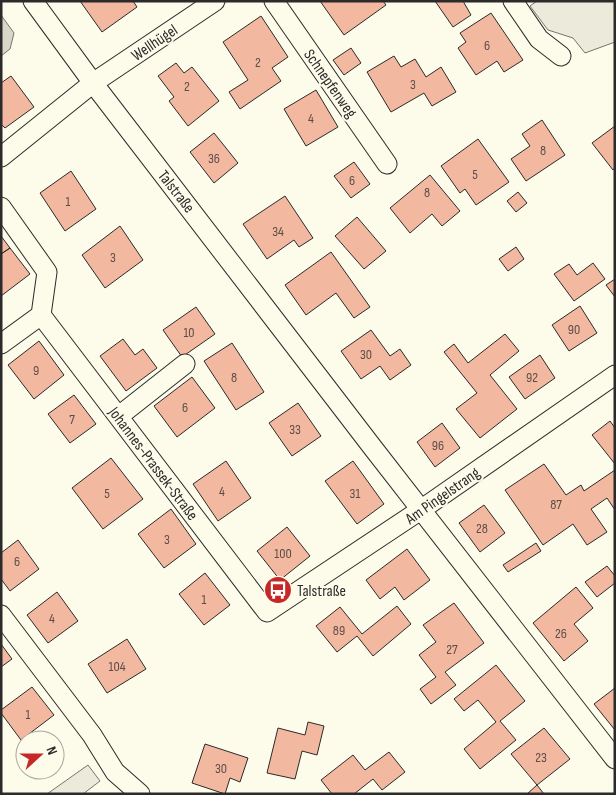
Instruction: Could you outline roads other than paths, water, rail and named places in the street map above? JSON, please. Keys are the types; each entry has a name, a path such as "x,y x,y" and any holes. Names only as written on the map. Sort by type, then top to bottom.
{"street":[{"name":"Talstraße","path":"33,1 93,83 367,440 615,759"},
{"name":"Wellhügel","path":"1,157 93,83 214,1"},
{"name":"Schnepfenweg","path":"274,1 387,164"},
{"path":"513,1 539,39 562,56"},
{"path":"1,207 47,272 41,315 1,344"},
{"name":"Johannes-Prassek-Straße","path":"41,315 267,612"},
{"path":"118,416 186,364"},
{"name":"Am Pingelstrang","path":"267,612 422,509 615,375"},
{"path":"1,615 92,735 115,772 140,794"}],"place":[{"name":"Talstraße","path":"278,590"}]}
